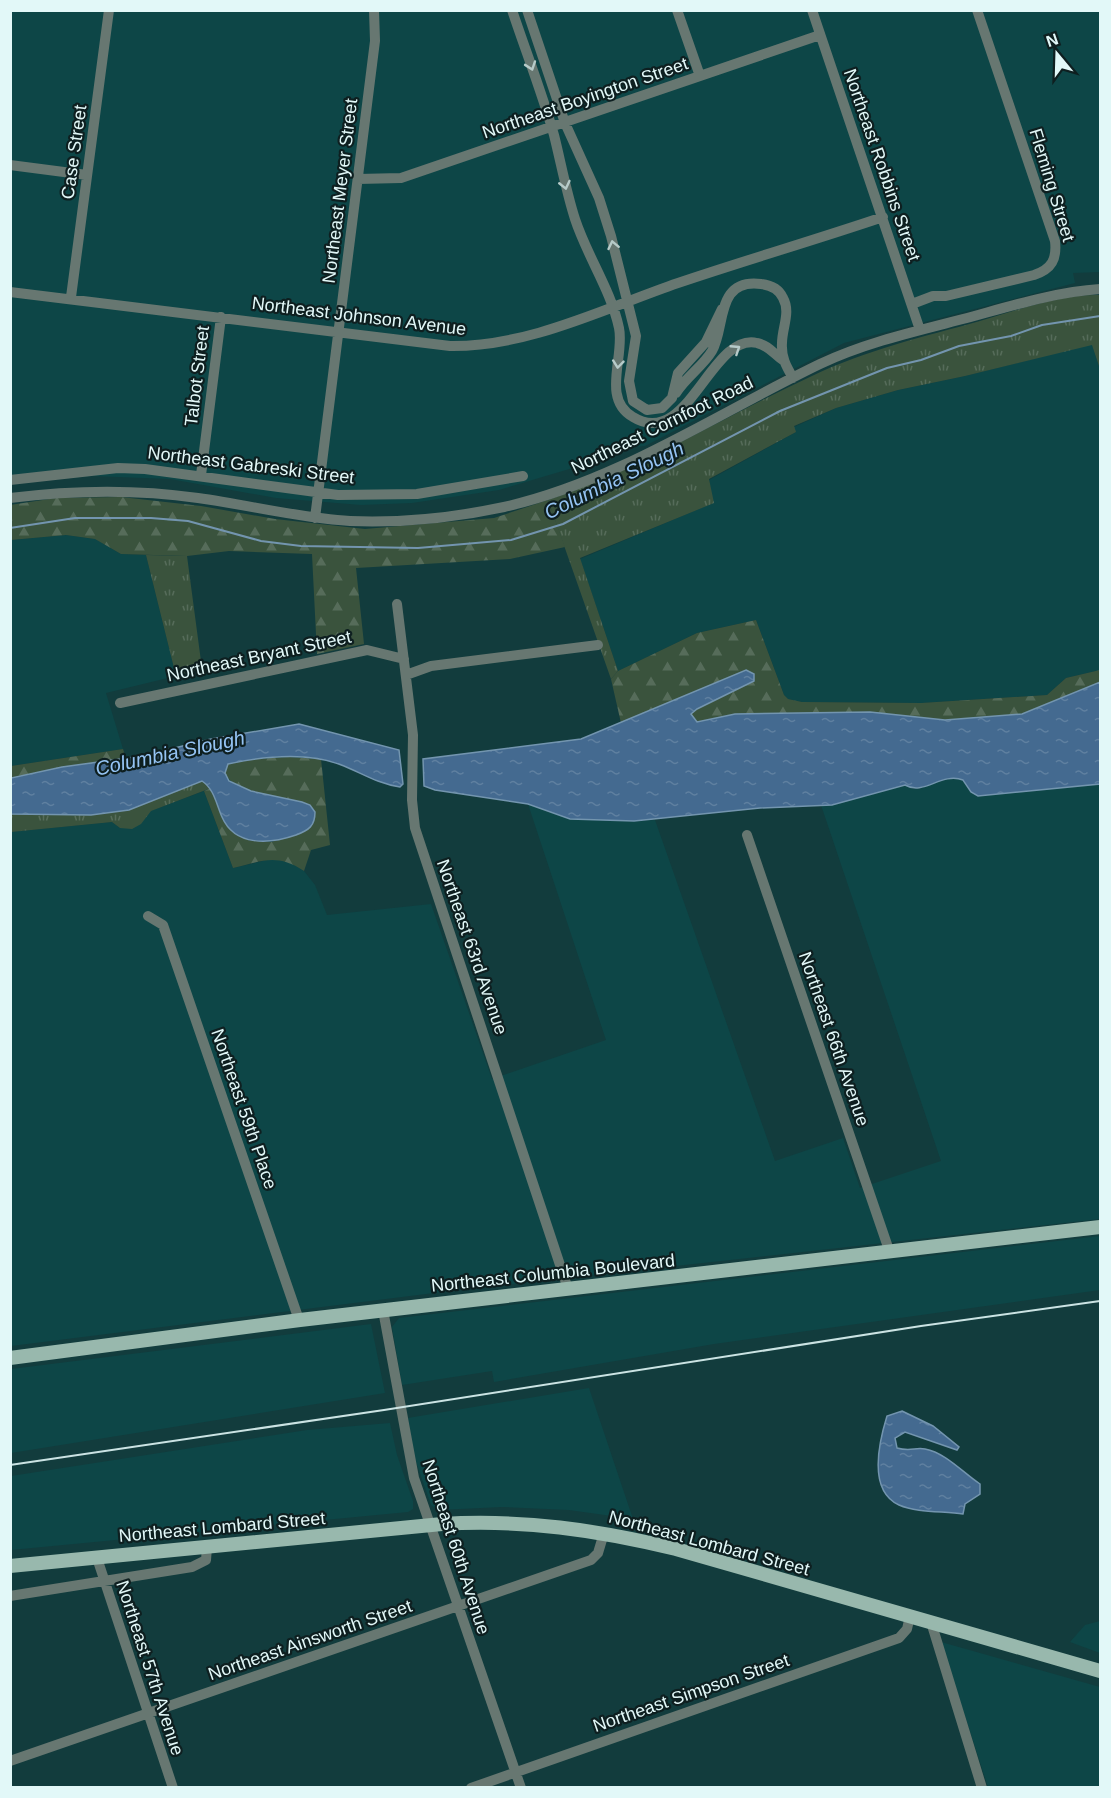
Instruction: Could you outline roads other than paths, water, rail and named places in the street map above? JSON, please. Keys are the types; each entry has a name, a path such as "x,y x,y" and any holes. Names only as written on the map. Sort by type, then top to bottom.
{"main road":[{"name":"Northeast Columbia Boulevard","path":"10,1358 299,1320 1101,1227"},
{"name":"Northeast Lombard Street","path":"10,1566 430,1526 521,1523 604,1533 676,1549 1101,1671"}],"street":[{"name":"Case Street","path":"71,297 109,10"},
{"name":"Northeast Meyer Street","path":"315,518 375,41 374,10"},
{"path":"512,10 552,128 575,220 613,306 621,343 616,393 620,404 634,418 656,423 667,420 736,346 756,342 766,346 783,360 793,378"},
{"path":"527,10 565,123 603,210 636,336 629,381 633,401 646,410 655,410 662,408 672,398 712,351 722,309 729,296 749,284 771,286 778,291 786,307 782,343 783,360"},
{"path":"677,10 700,76"},
{"name":"Northeast Robbins Street","path":"812,10 920,330"},
{"name":"Fleming Street","path":"912,304 933,296 956,294 1044,272 1055,259 1055,241 977,10"},
{"name":"Northeast Boyington Street","path":"358,179 401,178 820,35"},
{"path":"10,165 87,175"},
{"name":"Northeast Johnson Avenue","path":"10,292 71,297 450,346 479,346 517,339 883,217"},
{"name":"Northeast Cornfoot Road","path":"10,498 79,492 141,492 199,498 315,518 356,521 415,520 487,510 538,498 614,470 793,378 860,348 1052,296 1101,290"},
{"name":"Talbot Street","path":"201,475 221,317"},
{"name":"Northeast Gabreski Street","path":"10,480 118,468 201,475 318,493 417,494 523,476"},
{"name":"Northeast 63rd Avenue","path":"397,604 413,735 412,808 415,828 566,1276 568,1289"},
{"path":"406,675 431,666 598,645"},
{"name":"Northeast Bryant Street","path":"120,703 367,650 405,659"},
{"name":"Northeast 66th Avenue","path":"747,835 890,1253"},
{"name":"Northeast 59th Place","path":"148,916 163,925 299,1320"},
{"name":"Northeast 60th Avenue","path":"383,1310 408,1453 430,1526 520,1788"},
{"name":"Northeast Ainsworth Street","path":"10,1761 591,1560 598,1553 604,1533"},
{"path":"10,1596 199,1566 206,1560 207,1547"},
{"name":"Northeast 57th Avenue","path":"97,1558 173,1788"},
{"name":"Northeast Simpson Street","path":"471,1788 898,1638 906,1629 910,1616"},
{"path":"931,1622 982,1788"}],"water":[{"path":"746,670 754,674 754,681 697,709 691,714 697,722 735,714 870,712 945,720 1022,714 1100,682 1100,784 978,796 971,792 963,780 955,778 919,788 905,785 832,805 760,808 634,821 570,819 528,804 435,790 424,786 423,759 581,739"},
{"path":"299,724 399,750 403,784 400,787 385,784 344,766 316,758 271,757 228,764 225,773 229,781 251,791 302,802 310,805 315,812 312,824 304,831 286,838 265,841 254,841 235,834 222,817 212,792 202,781 129,810 91,815 11,814 11,778 62,767 142,756 211,739"},
{"path":"902,1411 933,1426 959,1447 957,1450 905,1432 895,1438 897,1448 921,1449 940,1454 980,1484 980,1494 965,1504 963,1514 906,1508 889,1498 882,1488 878,1465 884,1427 887,1416"}],"waterway":[{"name":"Columbia Slough","path":"10,528 75,518 151,518 188,521 261,541 301,546 418,548 511,540 563,524 780,411 887,368 921,360 959,346 1011,336 1042,325 1100,316"}],"railway":[{"path":"10,1465 384,1410 921,1326 1100,1301"}]}
